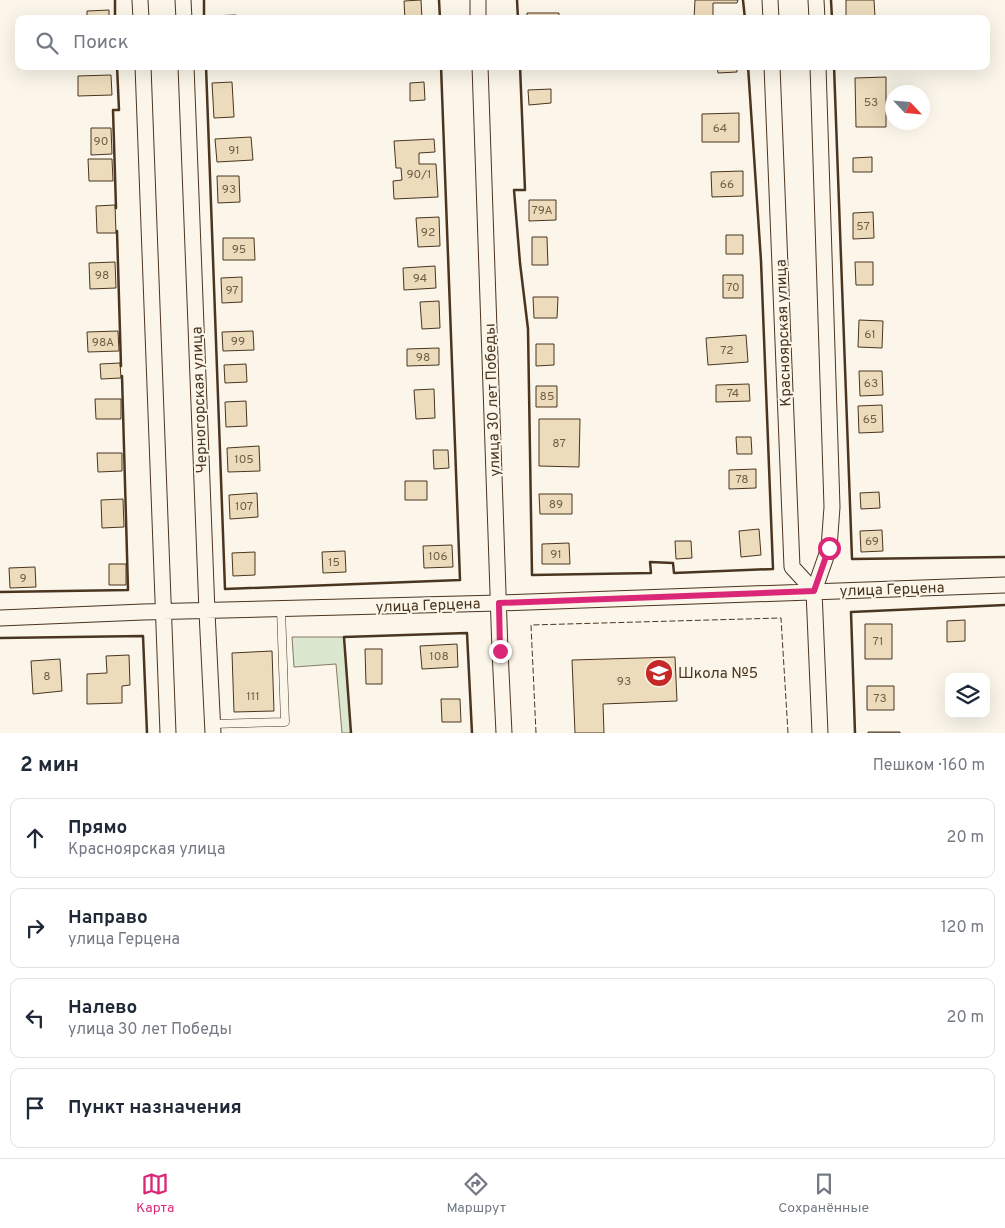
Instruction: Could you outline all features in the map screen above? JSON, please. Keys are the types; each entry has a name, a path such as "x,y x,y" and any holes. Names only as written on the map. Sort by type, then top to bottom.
{"street":[{"path":"140,0 141,15"},
{"path":"183,0 184,15"},
{"path":"478,0 478,15"},
{"path":"770,0 770,15"},
{"path":"816,0 816,15"},
{"path":"143,70 168,733"},
{"name":"Черногорская улица","path":"186,70 213,728"},
{"name":"улица 30 лет Победы","path":"480,70 504,733"},
{"name":"Красноярская улица","path":"772,70 792,567 814,591"},
{"path":"818,70 832,507 829,548 814,591 820,733"},
{"name":"улица Герцена","path":"0,618 1005,585"}],"lane":[{"path":"213,728 285,722 282,609"}],"green space":[{"path":"292,637 344,637 351,733 342,733 336,664 294,667"}],"building":[{"path":"421,0 422,15 405,15 404,1"},
{"path":"695,0 738,0 737,3 713,3 713,15 694,15"},
{"path":"846,0 874,0 875,15 846,15"},
{"path":"109,10 109,15 87,15 87,11"},
{"path":"527,13 559,13 559,15 527,15"},
{"path":"718,70 737,70 737,72 718,73"},
{"path":"111,75 112,95 78,96 78,76"},
{"path":"886,77 885,127 856,127 855,78"},
{"path":"232,82 234,117 214,118 212,83"},
{"path":"424,82 425,100 410,101 410,83"},
{"path":"551,89 551,103 529,105 528,90"},
{"path":"739,113 739,142 702,142 702,114"},
{"path":"91,128 111,128 112,154 91,155"},
{"path":"251,137 253,160 217,162 215,139"},
{"path":"434,139 435,152 419,153 419,164 436,164 438,197 394,199 393,181 402,180 401,168 396,168 394,141"},
{"path":"872,157 872,172 853,172 853,158"},
{"path":"88,159 112,159 113,181 89,181"},
{"path":"743,171 743,196 712,197 711,172"},
{"path":"217,176 239,176 240,202 218,203"},
{"path":"529,200 556,200 556,220 529,221"},
{"path":"115,205 116,233 97,233 96,206"},
{"path":"873,212 874,238 853,239 853,213"},
{"path":"439,217 440,246 418,247 416,218"},
{"path":"726,235 743,235 743,254 726,254"},
{"path":"532,237 547,237 548,265 532,265"},
{"path":"223,238 254,238 255,260 223,260"},
{"path":"115,262 116,288 90,289 89,263"},
{"path":"855,262 873,262 873,285 856,285"},
{"path":"435,266 436,288 404,290 403,268"},
{"path":"723,275 743,275 743,298 723,298"},
{"path":"242,277 242,302 222,303 221,278"},
{"path":"533,297 558,297 557,318 534,318"},
{"path":"439,301 440,328 422,329 420,302"},
{"path":"859,320 883,321 882,348 858,347"},
{"path":"118,331 119,351 88,352 87,332"},
{"path":"253,331 254,350 223,351 222,332"},
{"path":"746,335 748,362 708,365 706,338"},
{"path":"536,344 554,344 554,365 536,366"},
{"path":"439,348 439,365 407,366 407,349"},
{"path":"120,363 121,378 101,379 100,364"},
{"path":"246,364 247,382 225,383 224,365"},
{"path":"859,371 882,371 883,395 860,396"},
{"path":"749,384 750,401 716,402 716,385"},
{"path":"536,386 557,386 557,407 536,407"},
{"path":"434,389 435,418 416,419 414,390"},
{"path":"95,399 121,399 121,419 96,419"},
{"path":"246,401 247,426 226,427 225,402"},
{"path":"882,405 883,432 859,433 858,406"},
{"path":"539,419 580,419 579,467 539,466"},
{"path":"736,437 751,437 752,454 737,454"},
{"path":"259,446 260,471 228,472 227,448"},
{"path":"433,450 448,450 449,468 434,469"},
{"path":"97,453 122,453 122,471 98,472"},
{"path":"756,469 756,488 729,489 729,470"},
{"path":"405,481 427,481 427,500 405,500"},
{"path":"879,492 880,508 861,509 860,493"},
{"path":"257,493 258,517 230,519 229,495"},
{"path":"539,494 572,494 572,514 540,514"},
{"path":"123,499 124,527 102,528 101,500"},
{"path":"759,529 761,555 741,557 739,531"},
{"path":"882,530 883,551 861,552 860,531"},
{"path":"675,541 691,541 692,558 676,559"},
{"path":"569,543 570,564 542,564 542,544"},
{"path":"452,545 453,567 424,568 423,546"},
{"path":"345,551 346,572 323,573 322,552"},
{"path":"255,552 255,575 233,576 232,553"},
{"path":"109,564 126,564 126,585 109,585"},
{"path":"35,567 36,587 10,588 9,568"},
{"path":"965,620 965,641 947,642 947,621"},
{"path":"865,624 892,624 892,659 865,659"},
{"path":"457,644 458,667 422,669 420,646"},
{"path":"365,649 382,649 382,684 366,684"},
{"path":"272,651 274,711 234,712 232,653"},
{"path":"129,655 130,685 122,686 122,703 87,704 87,674 107,673 106,656"},
{"path":"675,657 677,701 603,704 604,733 575,733 572,660"},
{"path":"60,659 62,691 33,694 31,661"},
{"path":"867,686 894,686 894,710 867,710"},
{"path":"441,699 460,699 461,722 442,722"},
{"path":"900,732 900,733 868,733"}],"fence":[{"path":"536,733 531,625 781,618 788,733"}],"wall":[{"path":"115,0 115,15"},
{"path":"204,0 204,15"},
{"path":"439,0 440,15"},
{"path":"517,0 518,15"},
{"path":"743,0 745,15"},
{"path":"831,0 832,15"},
{"path":"116,208 113,110 119,110 117,70"},
{"path":"206,70 225,589 460,580 441,70"},
{"path":"520,70 525,190 514,190 528,329 532,575 651,573 650,562 673,563 674,573 773,569 761,261 748,70"},
{"path":"834,70 852,559 1005,557"},
{"path":"117,231 121,366"},
{"path":"0,592 128,590 122,376"},
{"path":"855,733 851,612 1005,605"},
{"path":"351,733 344,637 467,633 472,733"},
{"path":"0,638 143,636 147,733"}],"place":[{"name":"Школа №5","path":"659,673"}],"route":[{"path":"500,651 499,603 814,591 829,548"}]}
